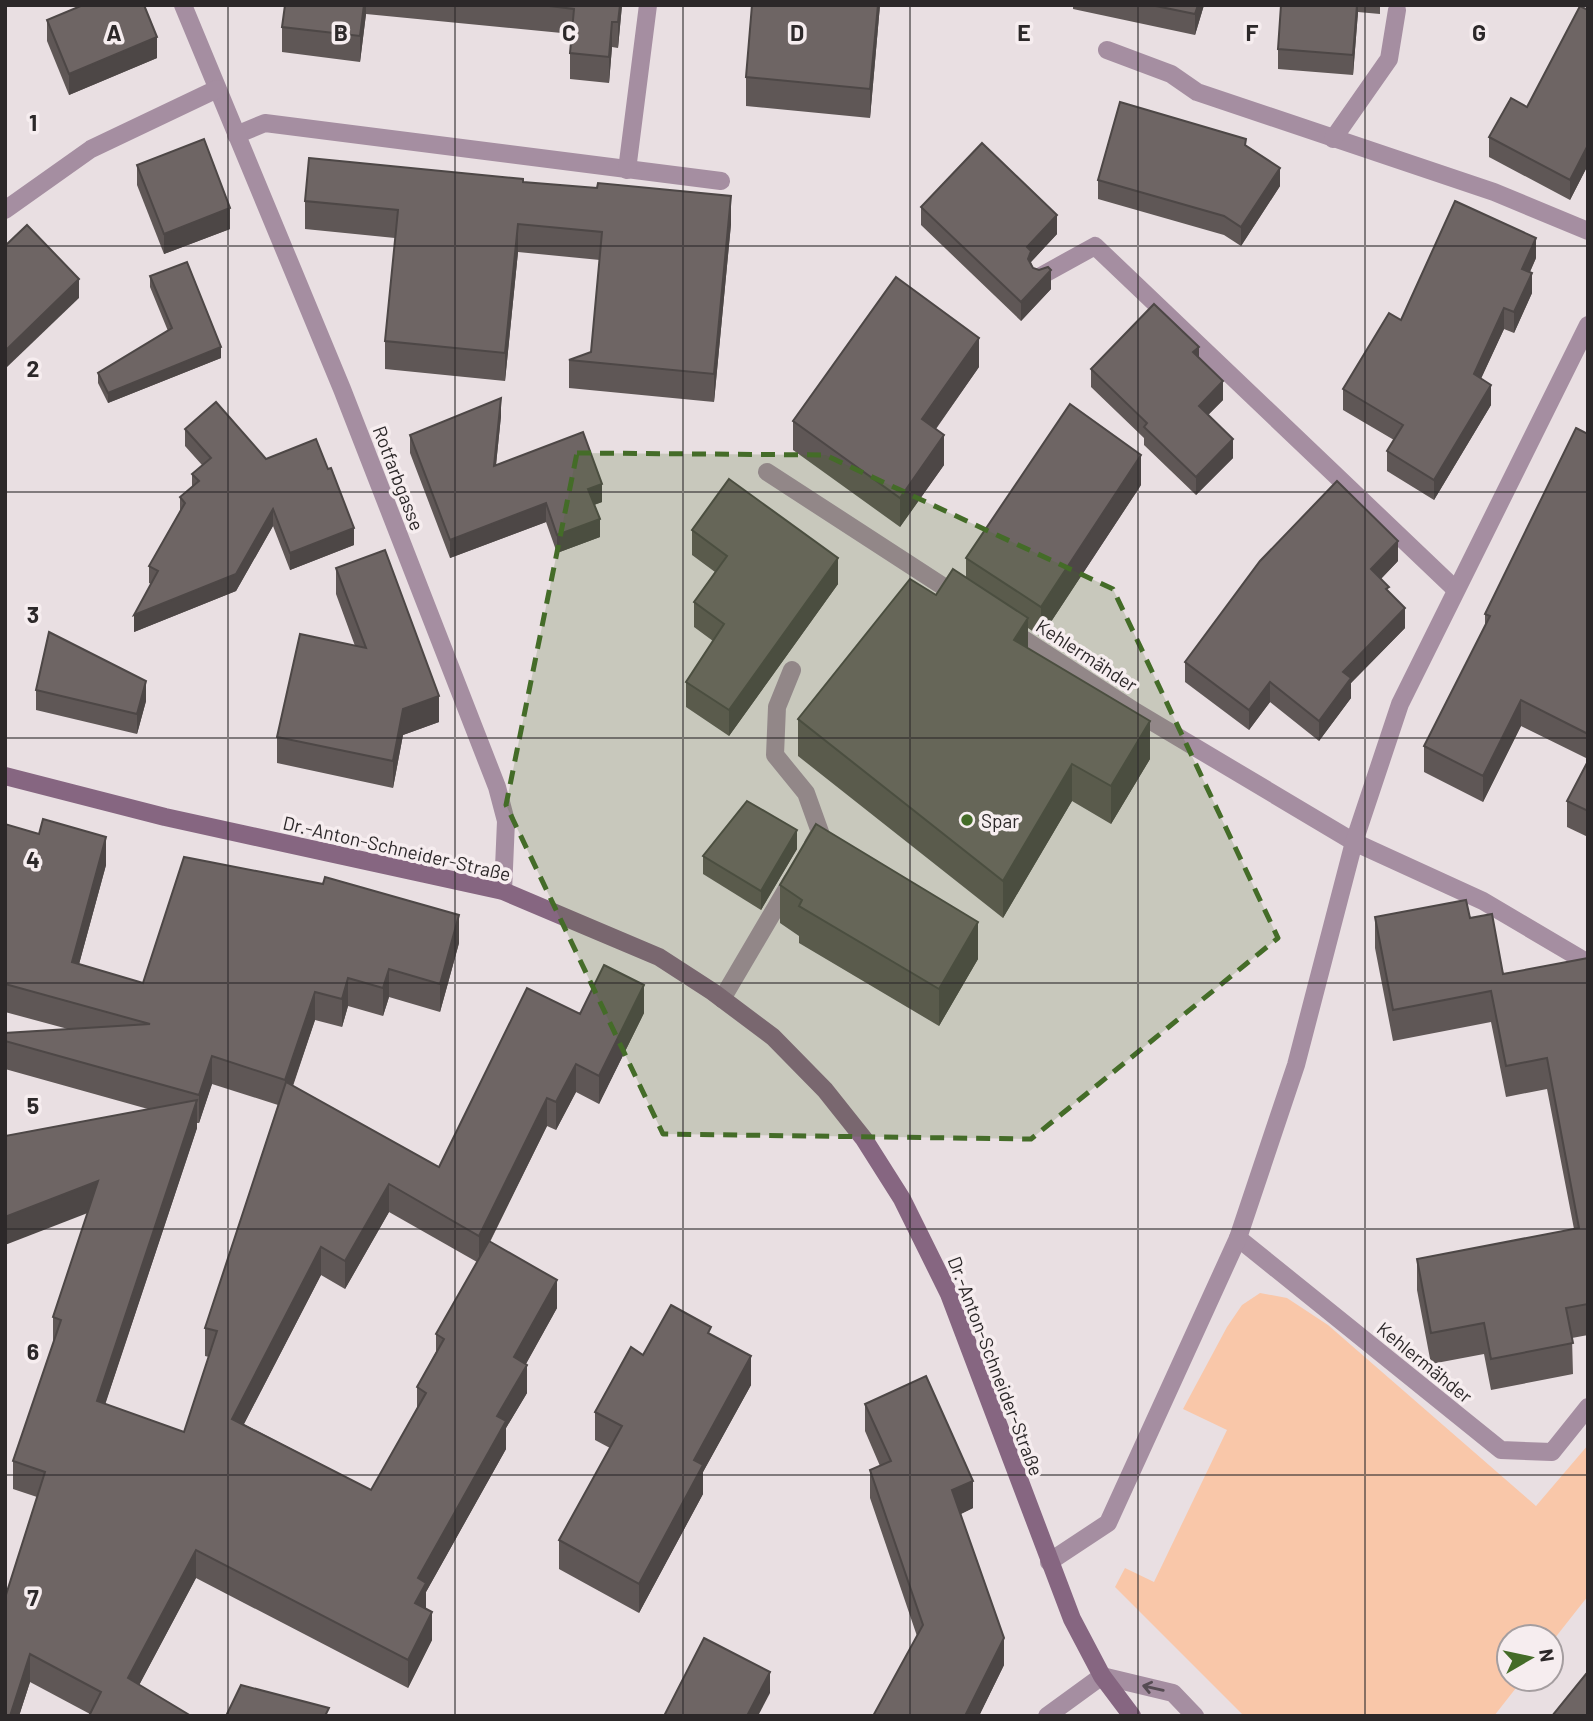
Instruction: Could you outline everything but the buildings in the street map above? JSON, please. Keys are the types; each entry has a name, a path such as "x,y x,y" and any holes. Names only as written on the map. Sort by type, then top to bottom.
{"main road":[{"name":"Dr.-Anton-Schneider-Straße","path":"5,776 165,817 503,891 659,957 773,1037 825,1090 864,1139 902,1199 949,1294 1072,1619 1102,1676 1132,1716"}],"street":[{"name":"Rotfarbgasse","path":"183,5 342,388 497,787 506,821 503,891"},
{"path":"627,170 648,5"},
{"path":"1333,139 1389,59 1397,10"},
{"path":"1107,50 1171,74 1197,92 1494,192 1588,230"},
{"path":"5,210 91,149 216,89"},
{"path":"236,135 265,122 720,181"},
{"path":"1039,277 1095,246 1455,589"},
{"path":"1049,1562 1108,1523 1238,1238 1296,1065 1354,842 1400,704 1588,325"},
{"path":"767,472 976,608"},
{"name":"Kehlermähder","path":"999,623 1136,712 1354,842 1483,901 1588,962"},
{"path":"722,999 820,832 806,793 775,755 777,708 792,670"},
{"name":"Kehlermähder","path":"1238,1238 1501,1450 1552,1452 1588,1407"},
{"path":"1047,1716 1102,1676 1173,1693 1195,1716"}],"highlighted area":[{"path":"577,453 825,455 1113,589 1278,938 1031,1139 663,1134 506,805"}],"shaded area":[{"path":"1260,1293 1287,1298 1328,1325 1536,1506 1588,1445 1588,1596 1565,1625 1565,1623 1495,1623 1495,1693 1512,1693 1494,1716 1244,1716 1115,1587 1125,1568 1154,1582 1227,1430 1183,1409 1227,1327 1242,1305"}],"place":[{"name":"Spar","path":"967,820"}]}
